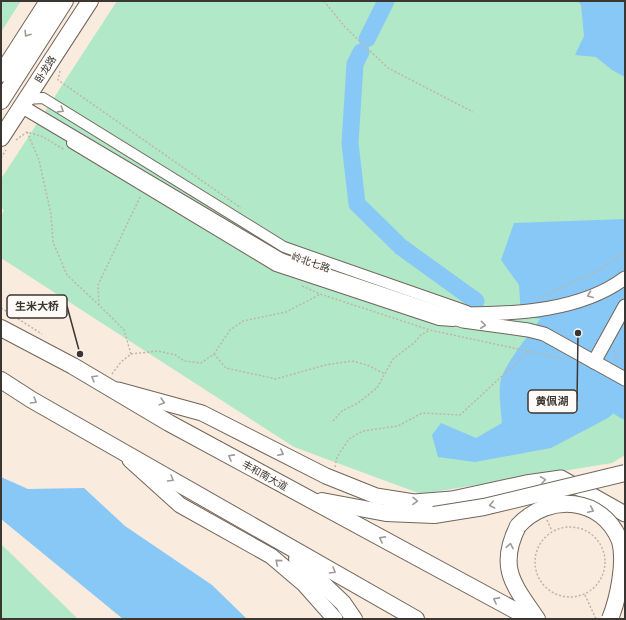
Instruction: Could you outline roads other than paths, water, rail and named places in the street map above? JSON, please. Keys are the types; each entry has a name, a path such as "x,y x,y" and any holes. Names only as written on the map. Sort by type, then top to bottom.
{"main road":[{"path":"1,74 48,1"},
{"name":"卧龙路","path":"1,120 22,78 65,1"},
{"name":"卧龙路","path":"1,101 22,78 77,1"},
{"name":"卧龙路","path":"1,138 90,1"},
{"name":"丰和南大道","path":"1,328 111,383 169,423 531,619"},
{"path":"1,380 116,448 416,619"},
{"path":"111,383 202,413 334,479 376,496 414,502 452,499 526,483 561,478 625,514"},
{"path":"116,448 180,505 271,556 304,584 335,619"},
{"path":"307,498 386,513 434,515 484,507 625,473"},
{"path":"537,619 509,573 510,542 518,526 526,517 536,510 566,504 582,505 598,513 611,523 621,543 623,564 620,593 610,619"},
{"path":"246,521 302,563 343,603 354,619"}],"street":[{"path":"23,103 43,98 284,247 468,318 544,309 590,296 625,278"},
{"path":"23,103 281,260 468,318 544,334 625,379"},
{"path":"594,362 625,306"}],"water":[{"path":"578,1 625,1 625,77 612,70 596,57 575,55 584,36 581,5"},
{"path":"625,219 625,403 608,418 551,448 475,462 438,457 432,435 441,423 476,438 502,423 500,395 501,379 513,356 540,319 521,316 519,285 501,260 514,223"},
{"path":"1,477 28,489 84,488 125,526 212,585 247,619 123,619 1,519"}],"waterway":[{"path":"367,39 386,1"},
{"path":"361,52 355,64 350,143 357,204 401,247 476,301"},
{"path":"601,395 625,411"}],"place":[{"name":"黄佩湖","path":"578,333"},
{"name":"生米大桥","path":"80,354"}]}
